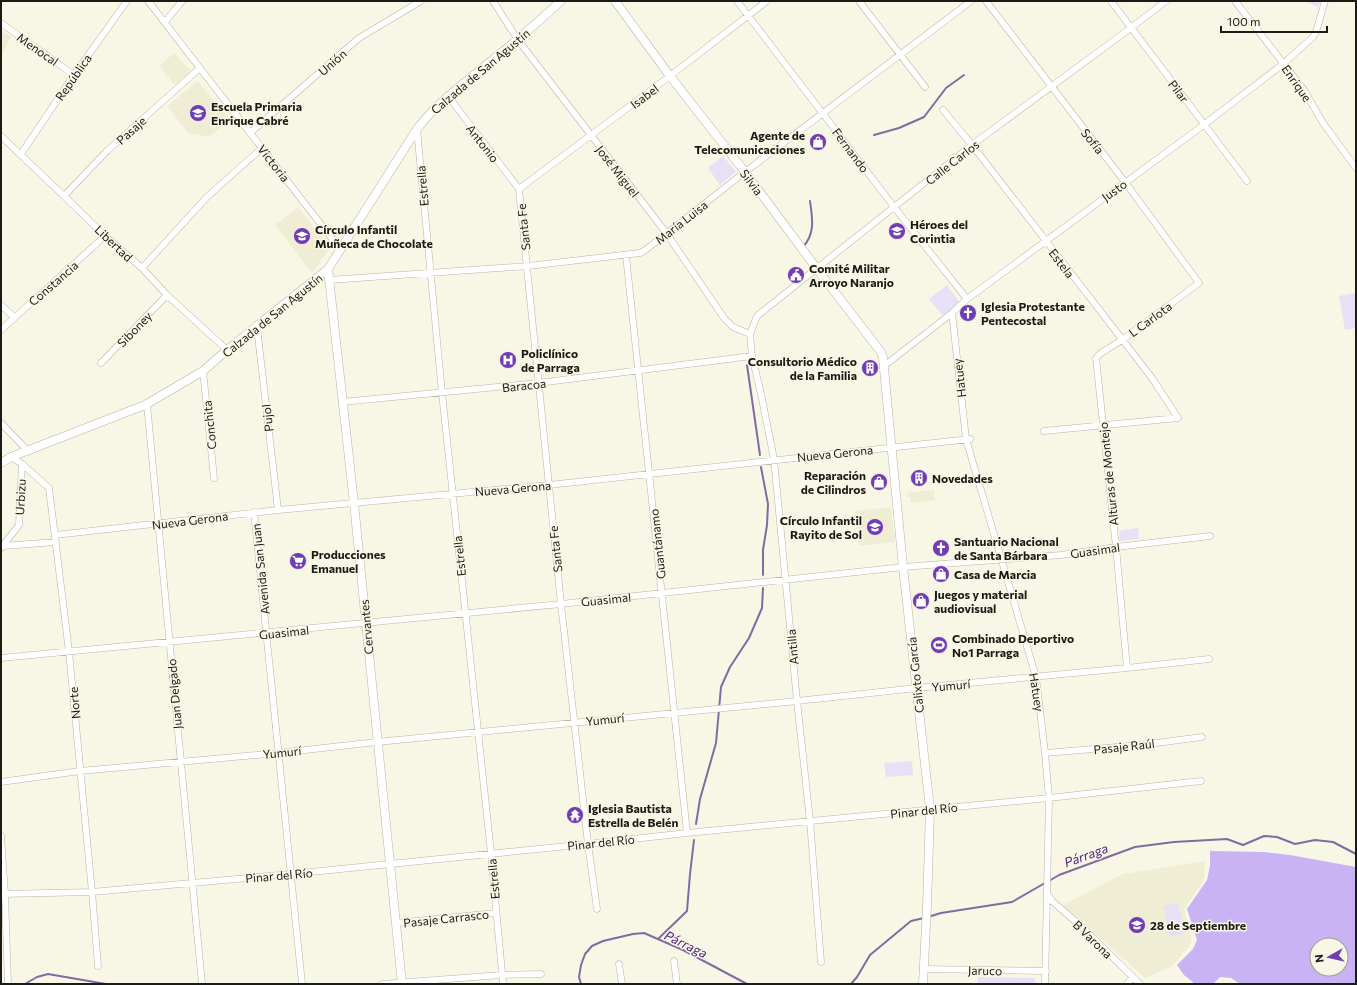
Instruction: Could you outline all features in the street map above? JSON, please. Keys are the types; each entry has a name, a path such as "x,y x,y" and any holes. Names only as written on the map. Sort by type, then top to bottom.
{"main road":[{"name":"Calzada de San Agustín","path":"1,463 11,457 147,404 203,371 328,269 417,129 427,116 448,96 518,40 561,1"},
{"name":"Silvia","path":"614,1 881,352 884,366"},
{"name":"Cervantes","path":"328,269 354,503 402,983"},
{"name":"Calixto García","path":"884,366 903,567 930,809 928,906 923,984"}],"street":[{"name":"República","path":"21,154 74,75 127,1"},
{"name":"Victoria","path":"148,1 340,249"},
{"path":"165,22 182,1"},
{"name":"Unión","path":"250,133 359,38 421,1"},
{"name":"José Miguel","path":"493,1 518,40 667,234 724,318 733,327 750,334"},
{"name":"Fernando","path":"737,1 894,207 967,299"},
{"name":"Isabel","path":"519,189 591,136 767,1"},
{"path":"860,1 925,88"},
{"name":"María Luisa","path":"329,280 528,266 640,253 667,234 745,172 971,1"},
{"name":"Sofía","path":"986,1 1125,182 1198,283"},
{"name":"Pilar","path":"1112,1 1247,181"},
{"name":"Calle Carlos","path":"750,334 757,316 972,145 1132,28 1166,1"},
{"name":"Enrique","path":"1235,1 1304,90 1323,123 1356,168"},
{"name":"Justo","path":"884,366 952,313 967,299 1045,240 1284,64 1313,37 1316,32 1325,1"},
{"name":"Menocal","path":"1,23 74,75"},
{"name":"Pasaje","path":"64,196 107,151 200,68"},
{"name":"Antonio","path":"448,96 519,189"},
{"name":"Estela","path":"943,110 972,145 1152,378 1178,418 1103,425"},
{"name":"Estrella","path":"417,129 442,393 491,853 503,984"},
{"name":"Libertad","path":"1,136 105,236 142,268 167,295 227,350"},
{"path":"142,268 208,197 262,148"},
{"name":"Santa Fe","path":"519,189 528,266 538,383 561,604 588,844 597,909"},
{"name":"Constancia","path":"1,330 105,236"},
{"name":"Guantánamo","path":"626,255 687,833"},
{"name":"L Carlota","path":"1101,353 1122,340 1198,283"},
{"name":"Siboney","path":"101,363 167,295"},
{"path":"1,305 14,317"},
{"name":"Hatuey","path":"952,313 968,439 1036,677 1046,753 1049,798 1045,984"},
{"name":"Pujol","path":"257,327 278,510"},
{"name":"Antilla","path":"750,334 752,356 774,460 796,701 810,821 821,962"},
{"name":"Alturas de Montejo","path":"1101,353 1096,358 1127,668"},
{"name":"Baracoa","path":"342,402 538,383 752,356"},
{"name":"Conchita","path":"203,371 214,478"},
{"name":"Juan Delgado","path":"147,404 202,984"},
{"path":"1,423 28,451"},
{"path":"1044,431 1103,425"},
{"name":"Nueva Gerona","path":"2,547 158,523 254,512 549,484 968,439"},
{"name":"Norte","path":"11,457 22,464 49,488 69,652 98,966"},
{"name":"Urbizu","path":"2,547 19,525 22,464"},
{"name":"Avenida San Juan","path":"254,512 302,984"},
{"name":"Guasimal","path":"1,658 267,634 903,567 1061,555 1210,536"},
{"name":"Yumurí","path":"1,782 80,771 278,753 1208,659"},
{"name":"Pasaje Raúl","path":"1046,753 1202,737"},
{"name":"Pinar del Río","path":"3,894 92,892 291,874 687,833 1049,798 1201,780"},
{"path":"1,836 8,983"},
{"name":"B Varona","path":"1048,893 1052,901 1083,928 1140,984"},
{"name":"Pasaje Carrasco","path":"396,923 496,912"},
{"path":"674,961 677,984"},
{"path":"619,964 622,984"},
{"name":"Jaruco","path":"924,969 1046,971"},
{"path":"382,984 502,975 541,974"},
{"path":"1127,984 1133,977"}],"shaded area":[{"path":"1305,1 1321,1 1318,7"},
{"path":"1,30 11,37 1,56"},
{"name":"Escuela Primaria Enrique Cabré","path":"174,53 191,71 175,85 159,66"},
{"name":"Escuela Primaria Enrique Cabré","path":"198,81 230,120 209,137 188,133 167,106"},
{"path":"723,156 736,172 720,185 708,168"},
{"name":"Círculo Infantil Muñeca de Chocolate","path":"298,207 330,248 312,273 275,225"},
{"path":"947,285 960,303 943,316 929,299"},
{"path":"1356,293 1356,328 1345,330 1339,296"},
{"path":"934,490 935,500 911,503 910,497 907,497 907,493"},
{"name":"Círculo Infantil Rayito de Sol","path":"891,507 895,542 859,546 855,511"},
{"path":"1138,528 1139,539 1120,541 1119,531"},
{"path":"912,761 913,775 886,777 884,763"},
{"path":"1210,851 1264,852 1290,855 1356,867 1356,984 1240,984 1231,978 1220,977 1213,984 1195,984 1184,975 1177,965 1193,949 1197,940 1187,909 1207,880 1210,866"},
{"name":"28 de Septiembre","path":"1205,861 1204,880 1184,909 1192,942 1171,967 1145,978 1063,905 1123,874"},
{"path":"1178,903 1184,934 1170,937 1163,906"},
{"path":"978,977 1035,978 1035,984 978,984"}],"waterway":[{"path":"874,135 899,128 924,117 946,88 964,75"},
{"path":"803,247 810,236 812,225 810,201"},
{"path":"747,365 760,455"},
{"path":"761,467 768,504 767,525 763,550 763,575"},
{"path":"696,824 700,799 716,743 721,687 730,667 749,638 762,608 763,588"},
{"name":"Párraga","path":"1049,881 1059,875 1135,847 1174,842 1227,839 1243,845 1264,836 1277,837 1295,844 1315,840 1333,842 1356,854"},
{"path":"658,939 687,911 694,840"},
{"name":"Párraga","path":"928,917 941,913 1012,902 1045,883"},
{"name":"Párraga","path":"851,984 870,955 911,921 924,918"},
{"name":"Párraga","path":"581,984 579,977 581,965 585,954 592,946 603,941 644,933 683,950 747,984"},
{"name":"Párraga","path":"25,984 37,977 48,974 106,984"}],"place":[{"name":"Escuela Primaria Enrique Cabré","path":"198,113"},
{"name":"Agente de Telecomunicaciones","path":"818,142"},
{"name":"Héroes del Corintia","path":"897,231"},
{"name":"Círculo Infantil Muñeca de Chocolate","path":"302,236"},
{"name":"Comité Militar Arroyo Naranjo","path":"796,275"},
{"name":"Iglesia Protestante Pentecostal","path":"968,313"},
{"name":"Policlínico de Parraga","path":"508,360"},
{"name":"Consultorio Médico de la Familia","path":"870,368"},
{"name":"Novedades","path":"919,478"},
{"name":"Reparación de Cilindros","path":"879,482"},
{"name":"Círculo Infantil Rayito de Sol","path":"875,527"},
{"name":"Santuario Nacional de Santa Bárbara","path":"941,548"},
{"name":"Producciones Emanuel","path":"298,561"},
{"name":"Casa de Marcia","path":"941,574"},
{"name":"Juegos y material audiovisual","path":"921,601"},
{"name":"Combinado Deportivo No1 Parraga","path":"939,645"},
{"name":"Iglesia Bautista Estrella de Belén","path":"575,815"},
{"name":"28 de Septiembre","path":"1137,925"}]}
